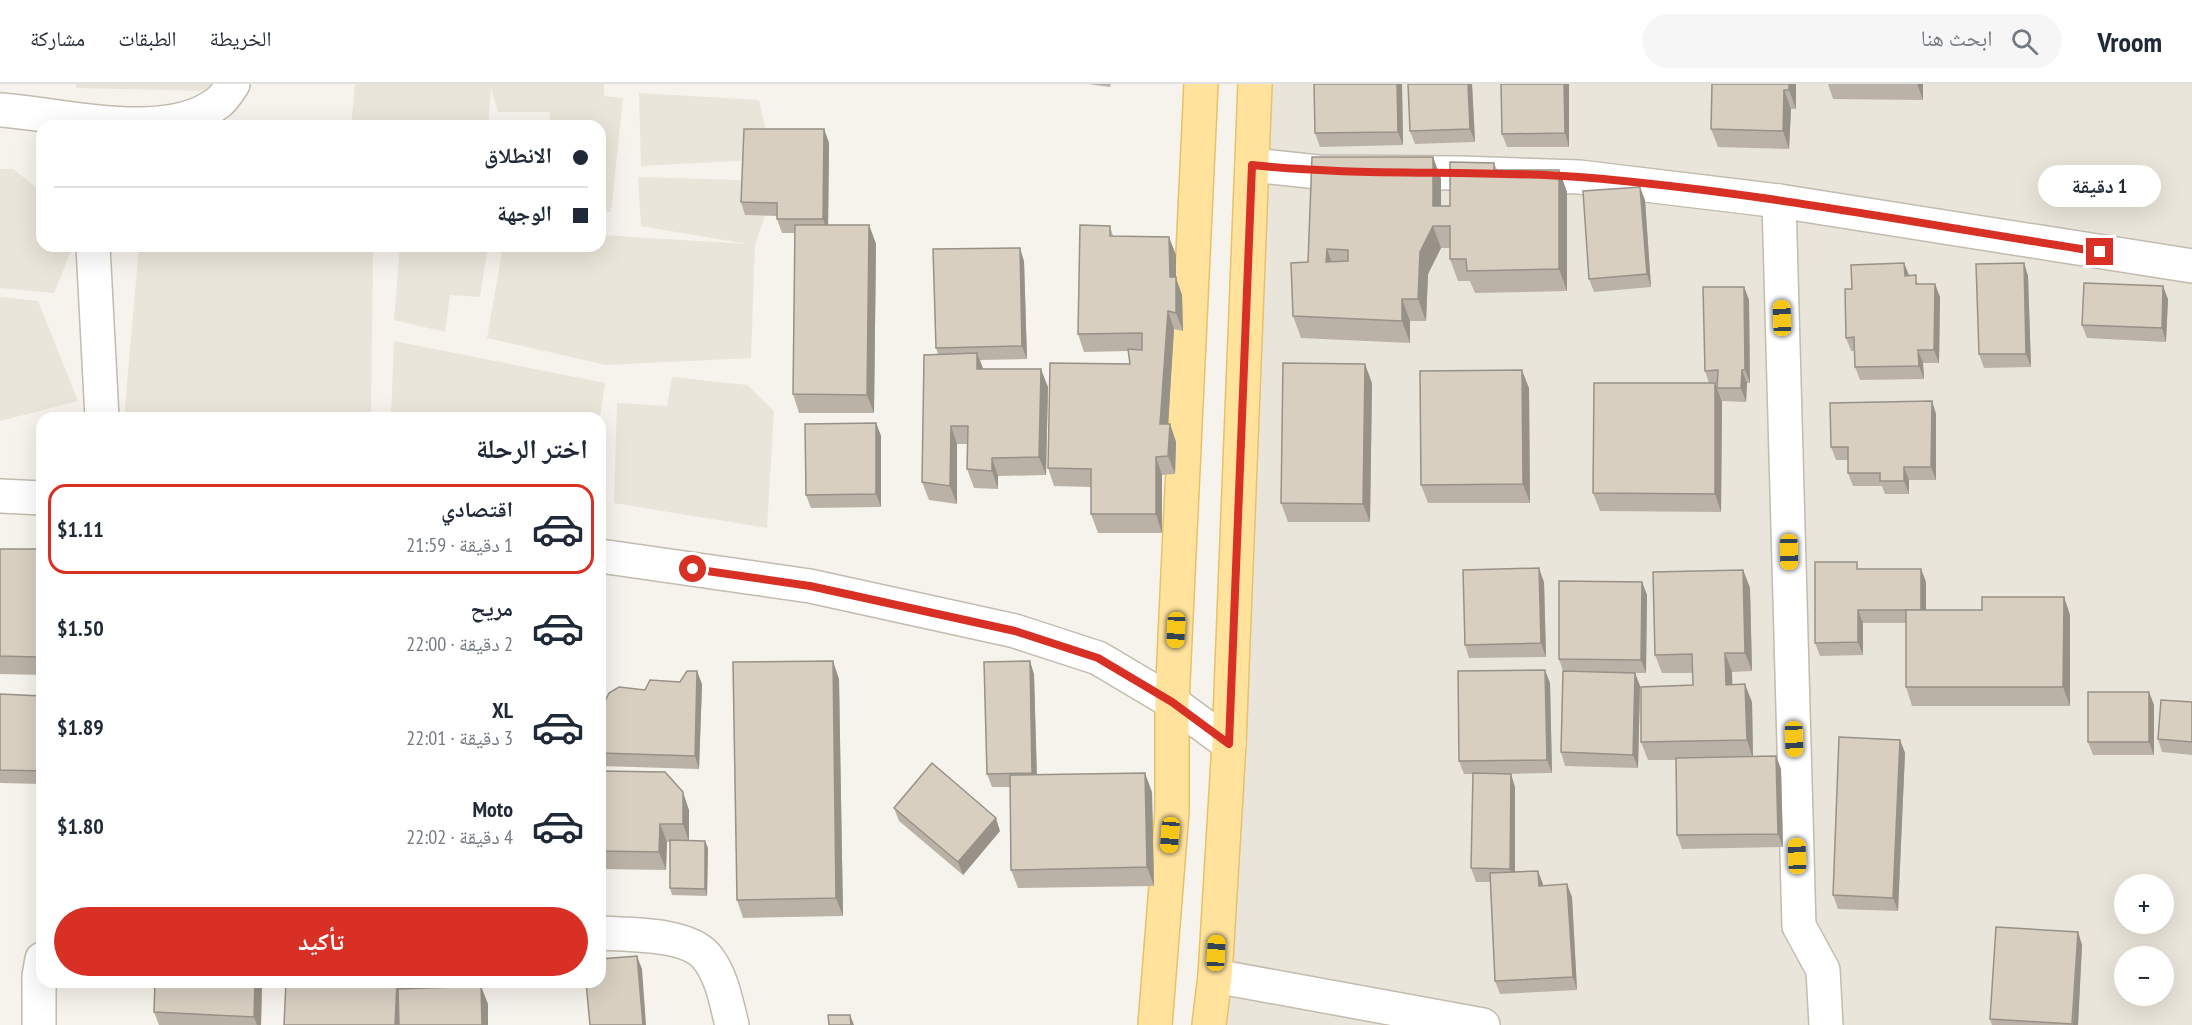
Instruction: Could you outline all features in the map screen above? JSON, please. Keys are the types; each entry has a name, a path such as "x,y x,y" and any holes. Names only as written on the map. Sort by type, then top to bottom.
{"main road":[{"path":"1155,1025 1172,811 1172,702 1201,84"},
{"path":"1209,1025 1215,976 1229,744 1255,84"}],"street":[{"path":"183,120 219,102 233,84"},
{"path":"0,110 60,120"},
{"path":"1252,165 1318,172 1579,177 1779,201 2192,266"},
{"path":"1779,201 1799,926 1822,970 1826,1025"},
{"path":"93,252 102,412"},
{"path":"0,496 36,498"},
{"path":"606,557 810,586 1015,631 1098,658 1172,702 1229,744"},
{"path":"606,934 670,939 693,946 706,956 720,980 732,1025"},
{"path":"1215,976 1483,1025"},
{"path":"39,988 39,1025"}],"shaded area":[{"path":"76,84 212,84 211,91 76,88"},
{"path":"355,84 604,84 604,96 623,98 611,212 606,212 606,120 549,120 550,112 498,112 491,88 488,120 352,120"},
{"path":"1255,84 2192,84 2192,1025 1209,1025"},
{"path":"639,93 759,100 772,159 641,166"},
{"path":"0,169 13,169 36,187 36,252 71,252 54,293 0,288"},
{"path":"638,177 777,181 755,245 751,358 606,365 487,338 502,252 606,252 606,235 747,244 641,226"},
{"path":"138,252 373,252 371,412 125,412"},
{"path":"400,252 487,252 480,297 450,295 445,332 394,320"},
{"path":"0,297 38,301 78,401 0,421"},
{"path":"394,341 605,383 601,412 391,412"},
{"path":"672,377 747,385 774,411 767,528 614,503 617,403 667,406"}],"building":[{"path":"1314,84 1397,84 1398,132 1315,133"},
{"path":"1408,84 1468,84 1470,129 1410,131"},
{"path":"1501,84 1564,84 1565,133 1502,134"},
{"path":"1712,84 1789,84 1789,90 1784,90 1783,131 1711,129"},
{"path":"744,129 824,129 823,219 777,219 777,203 741,202"},
{"path":"1312,157 1433,157 1433,206 1450,206 1450,162 1494,163 1494,170 1559,170 1559,269 1467,271 1466,259 1450,259 1450,226 1433,226 1420,252 1418,299 1402,299 1402,321 1293,316 1291,263 1308,262","holes":["1327,249 1348,250 1348,261 1326,262"]},
{"path":"1640,187 1647,274 1589,279 1583,191"},
{"path":"795,225 869,225 867,395 793,394"},
{"path":"1080,225 1110,226 1110,236 1169,237 1170,277 1176,277 1176,313 1168,311 1160,424 1170,424 1168,456 1156,457 1156,514 1091,514 1091,469 1048,468 1050,363 1130,364 1128,349 1142,350 1142,333 1078,334"},
{"path":"1020,248 1022,346 936,348 933,249"},
{"path":"1904,263 1905,276 1916,275 1916,284 1935,284 1934,350 1918,350 1919,366 1855,367 1854,337 1846,338 1845,289 1852,289 1851,265"},
{"path":"2024,263 2026,354 1979,354 1976,264"},
{"path":"2084,283 2163,286 2162,328 2082,325"},
{"path":"1703,287 1744,287 1745,370 1742,370 1741,388 1717,388 1718,370 1705,371"},
{"path":"977,353 977,369 1041,369 1039,457 992,458 992,471 967,469 968,426 951,426 950,486 922,482 924,355"},
{"path":"1283,363 1365,364 1363,504 1281,503"},
{"path":"1522,370 1523,484 1421,485 1420,371"},
{"path":"1594,383 1715,383 1715,494 1593,493"},
{"path":"1932,401 1931,467 1904,467 1904,481 1880,481 1880,473 1848,473 1848,447 1831,447 1830,403"},
{"path":"876,423 876,494 806,495 805,424"},
{"path":"0,549 36,549 36,657 0,656"},
{"path":"1815,562 1857,562 1857,569 1921,569 1921,610 1858,610 1858,642 1815,643"},
{"path":"1539,568 1541,643 1465,645 1463,570"},
{"path":"1743,570 1745,653 1725,653 1726,685 1745,684 1747,740 1641,742 1641,687 1693,685 1692,654 1655,655 1653,572"},
{"path":"1559,581 1642,582 1641,660 1559,659"},
{"path":"1982,597 2064,597 2063,687 1906,687 1906,610 1982,610"},
{"path":"833,661 836,898 737,900 733,662"},
{"path":"1030,661 1032,773 987,774 984,662"},
{"path":"1545,670 1547,760 1459,761 1458,671"},
{"path":"687,671 697,671 695,756 606,753 606,699 609,693 619,687 645,690 650,680 680,682"},
{"path":"1563,671 1635,673 1633,755 1561,752"},
{"path":"2088,692 2149,692 2149,742 2088,742"},
{"path":"0,694 36,696 36,771 0,770"},
{"path":"2161,700 2192,702 2192,742 2158,739"},
{"path":"1839,737 1900,740 1893,898 1833,895"},
{"path":"1776,756 1778,834 1677,835 1676,758"},
{"path":"932,763 996,818 958,862 894,808"},
{"path":"606,771 665,772 683,792 683,824 660,824 659,852 606,851"},
{"path":"1145,773 1147,867 1011,870 1010,775"},
{"path":"1473,773 1511,774 1510,869 1471,868"},
{"path":"670,840 705,841 705,889 670,888"},
{"path":"1538,871 1539,886 1567,884 1573,977 1495,981 1490,873"},
{"path":"1996,927 2078,932 2072,1024 1990,1019"},
{"path":"637,956 643,1025 590,1025 587,988 606,988 606,959"},
{"path":"155,988 255,988 254,1017 154,1012"},
{"path":"286,988 397,988 395,1025 284,1025"},
{"path":"481,988 482,1025 399,1025 398,989"},
{"path":"828,1015 850,1015 851,1025 829,1025"}],"route":[{"path":"693,569 810,586 1015,631 1098,658 1172,702 1229,744 1252,165 1318,172 1579,177 1779,201 2100,252"}]}
